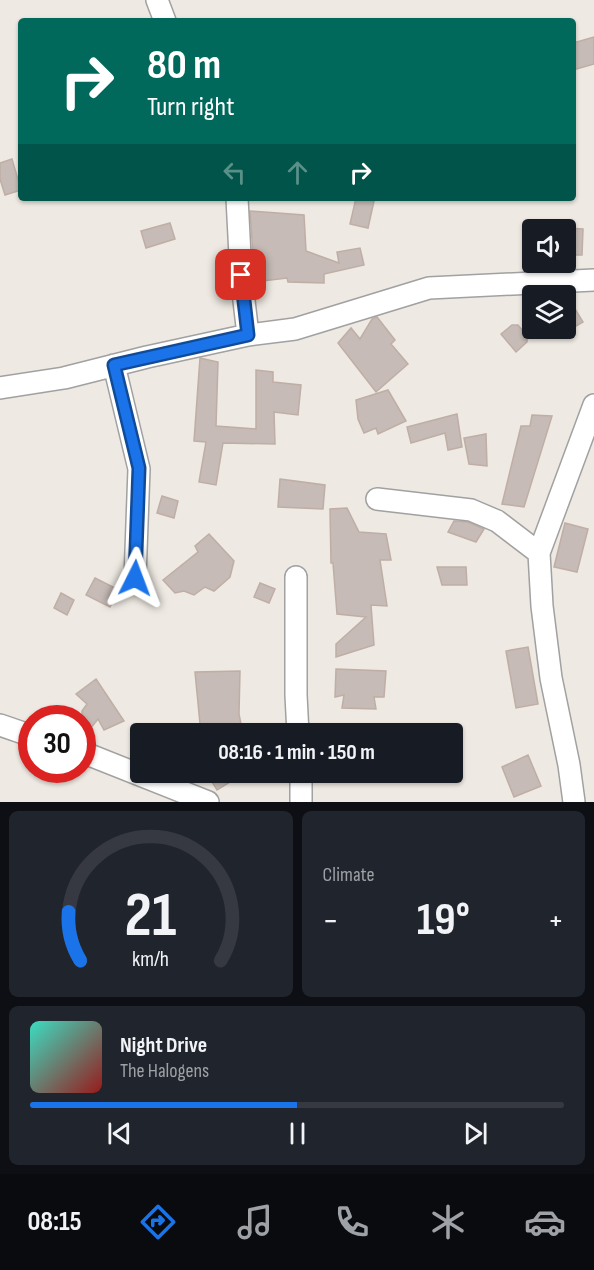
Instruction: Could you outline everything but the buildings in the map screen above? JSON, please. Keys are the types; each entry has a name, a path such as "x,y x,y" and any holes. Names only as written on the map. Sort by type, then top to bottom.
{"street":[{"path":"157,0 164,18"},
{"path":"237,201 241,275 248,335"},
{"path":"0,388 64,378 248,335 295,329 429,288 594,280"},
{"path":"114,365 139,468 135,578"},
{"path":"574,802 569,765 551,678 542,606 539,552 594,405"},
{"path":"377,499 471,510 497,521 539,552"},
{"path":"296,577 298,723"},
{"path":"0,725 18,731"},
{"path":"96,758 208,802"},
{"path":"301,783 301,802"}],"route":[{"path":"135,578 139,468 114,365 248,335 241,275"}]}
